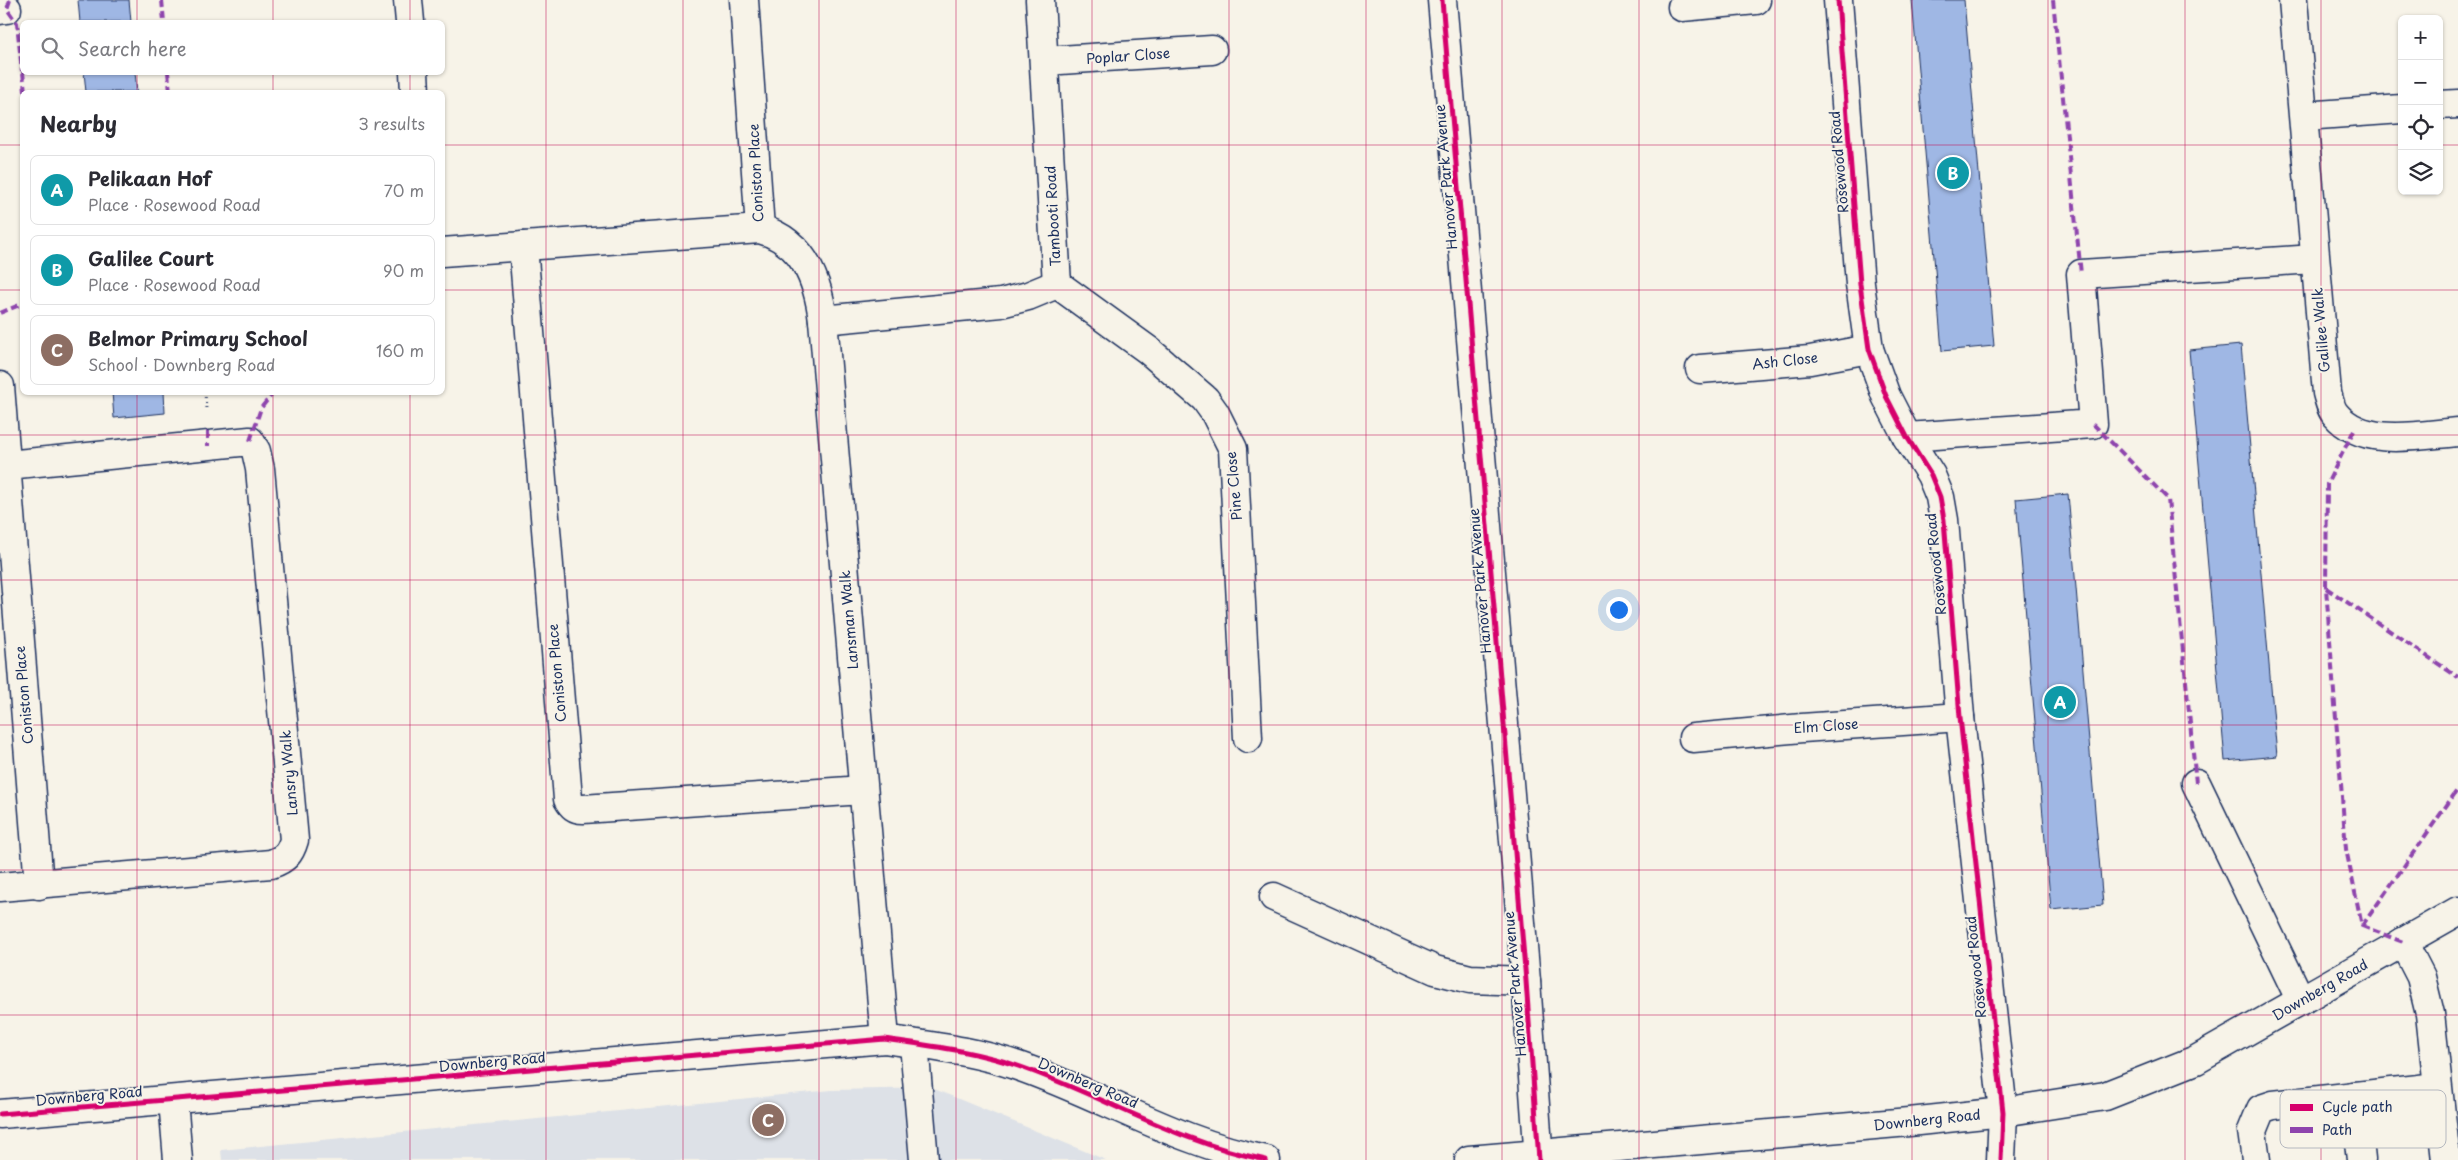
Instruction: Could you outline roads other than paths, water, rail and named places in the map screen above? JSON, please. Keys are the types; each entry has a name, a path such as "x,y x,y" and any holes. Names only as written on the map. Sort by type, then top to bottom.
{"street":[{"path":"408,0 410,20"},
{"name":"Coniston Place","path":"445,252 760,229 744,0"},
{"name":"Tambooti Road","path":"823,320 1001,302 1028,296 1057,284 1040,0"},
{"name":"Hanover Park Avenue","path":"1442,0 1526,981 1539,1157"},
{"path":"1682,7 1756,0"},
{"name":"Rosewood Road","path":"1838,0 1860,284 1869,349 1886,396 1907,437 1931,475 1940,496 1948,553 1960,717 2003,1112 2001,1160"},
{"name":"Galilee Walk","path":"2293,0 2327,393 2335,414 2354,430 2379,436 2458,432"},
{"name":"Poplar Close","path":"1045,61 1212,50"},
{"path":"414,75 415,90"},
{"path":"2443,105 2458,104"},
{"path":"2304,116 2398,109"},
{"name":"Lansman Walk","path":"760,229 775,233 787,240 797,252 817,284 823,320 885,1039"},
{"name":"Coniston Place","path":"523,246 568,799 571,805 576,809 583,809 864,790"},
{"path":"1907,437 2093,424 2080,274 2314,259"},
{"name":"Pine Close","path":"1057,284 1148,350 1205,399 1215,414 1232,449 1248,738"},
{"name":"Ash Close","path":"1700,369 1810,360 1869,349"},
{"name":"Coniston Place","path":"0,386 7,465 10,538 39,884"},
{"name":"Lansry Walk","path":"7,465 250,441 256,451 260,469 293,815 294,840 291,850 283,860 271,864 39,884"},
{"name":"Elm Close","path":"1694,738 1960,717"},
{"path":"2196,783 2301,1001"},
{"path":"0,887 39,884"},
{"path":"1274,897 1442,972 1470,979 1526,981"},
{"name":"Downberg Road","path":"1469,1160 1539,1157 2003,1112 2105,1096 2196,1060 2458,911"},
{"path":"2402,942 2420,977 2426,996 2430,1014 2437,1090"},
{"name":"Downberg Road","path":"0,1114 885,1039 980,1054 1020,1067 1182,1136 1208,1153 1266,1160"},
{"path":"914,1044 924,1160"},
{"path":"2409,1090 2437,1087"},
{"path":"173,1100 178,1160"},
{"path":"2256,1160 2252,1131 2261,1109 2280,1104"}],"place":[{"name":"Galilee Court","path":"1953,173"},
{"name":"Pelikaan Hof","path":"2060,702"},
{"name":"Belmor Primary School","path":"768,1120"}]}
